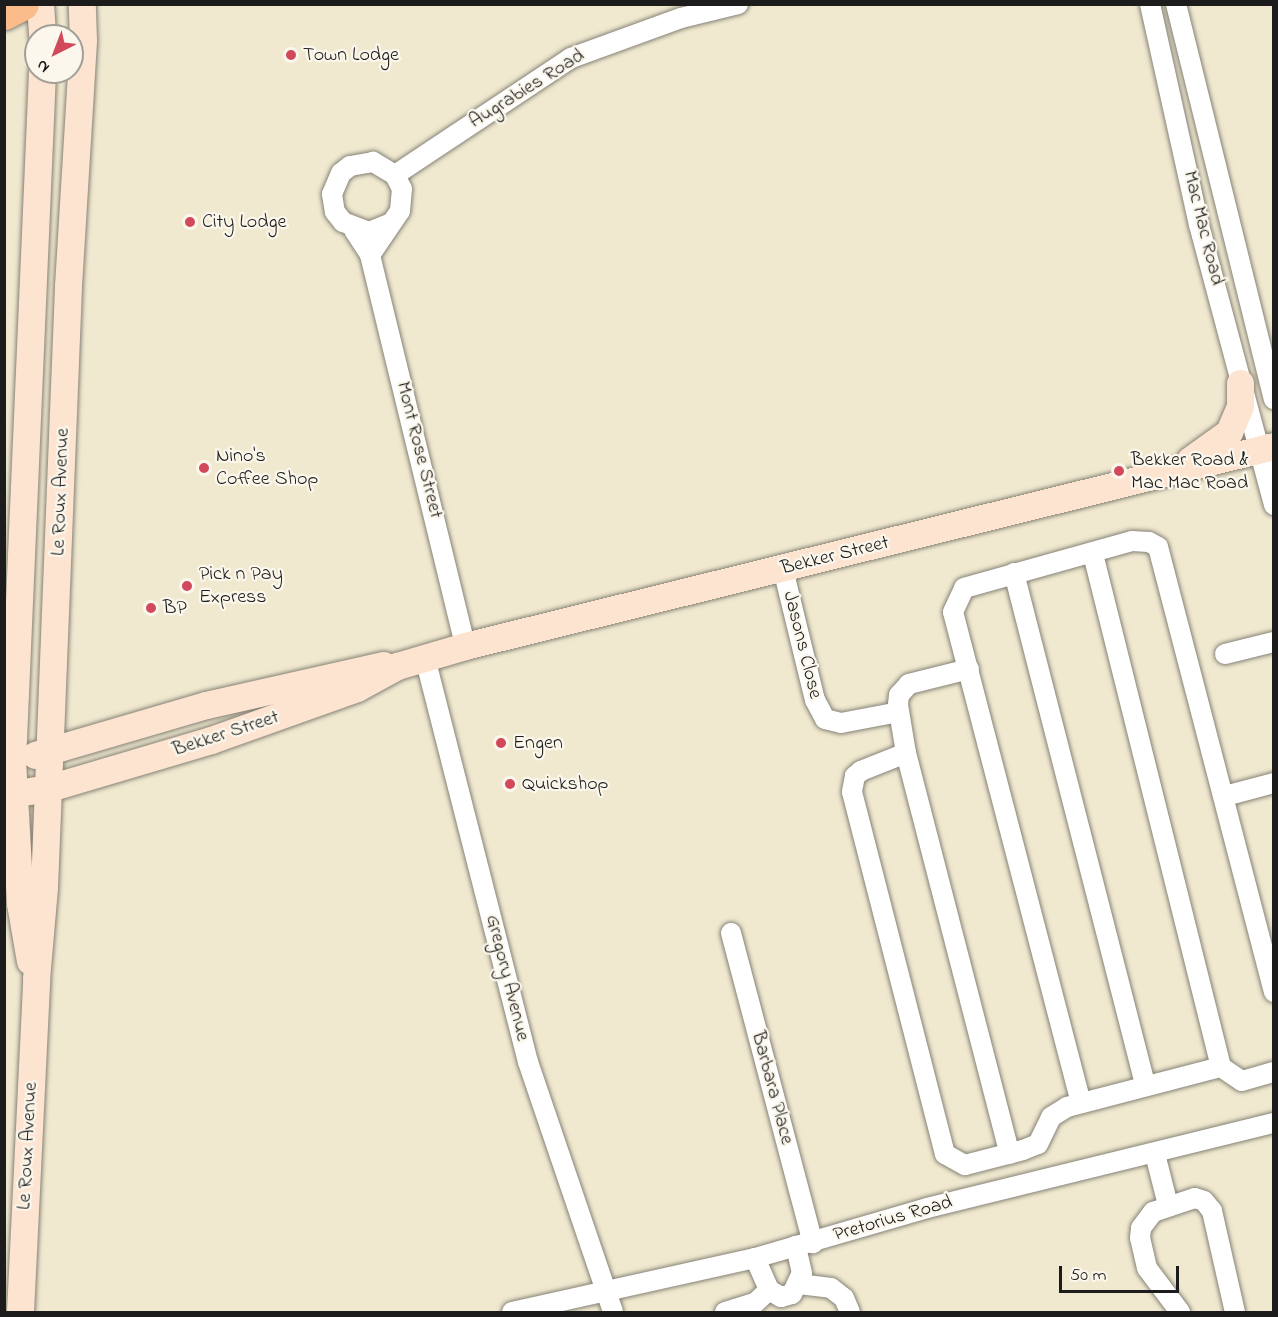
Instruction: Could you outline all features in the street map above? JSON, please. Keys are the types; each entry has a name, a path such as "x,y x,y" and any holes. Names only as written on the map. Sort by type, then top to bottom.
{"highway":[{"path":"4,13 22,4"}],"main road":[{"path":"40,4 41,24"},
{"name":"Le Roux Avenue","path":"20,1312 36,979 42,937 68,286 84,40 82,4"},
{"name":"Le Roux Avenue","path":"36,979 20,903 8,795 8,763 41,84"},
{"path":"1168,472 1215,445 1229,432 1240,406 1240,383"},
{"name":"Bekker Street","path":"8,763 207,705 368,666 397,666 465,646 1266,448"},
{"name":"Bekker Street","path":"8,795 49,788 300,711 381,677 397,666"}],"street":[{"name":"Augrabies Road","path":"394,175 571,58 681,18 738,4"},
{"name":"Mac Mac Road","path":"1150,4 1199,225 1240,383 1266,448 1274,505"},
{"name":"Mac Mac Road","path":"1176,4 1274,399"},
{"path":"370,255 400,211 402,196 394,175 373,162 350,166 341,173 332,194 333,205 343,222 354,230 377,231 391,224"},
{"path":"1199,225 1229,218"},
{"name":"Mont Rose Street","path":"354,230 370,255 465,646"},
{"path":"1081,1103 953,612 957,596 969,585 1141,541 1154,543 1161,550 1274,992"},
{"path":"1093,554 1221,1067 1242,1081 1274,1072"},
{"name":"Jasons Close","path":"783,569 815,700 825,719 841,723 899,712"},
{"path":"1014,573 1145,1084"},
{"path":"1225,654 1274,642"},
{"name":"Gregory Avenue","path":"426,658 528,1062 613,1312"},
{"path":"969,669 909,684 898,695 899,712 906,753 1010,1154"},
{"path":"906,753 861,771 855,776 852,792 939,1142 945,1154 961,1165 1010,1154 1038,1144 1051,1117 1081,1103 1145,1084 1221,1067"},
{"path":"1225,796 1274,783"},
{"name":"Barbara Place","path":"731,933 805,1245 799,1284"},
{"name":"Pretorius Road","path":"512,1312 608,1293 755,1258 927,1208 1274,1123"},
{"path":"1155,1154 1168,1205"},
{"path":"1180,1312 1148,1268 1140,1249 1141,1228 1153,1212 1168,1205 1195,1198 1209,1206 1235,1312"},
{"path":"755,1258 769,1290 781,1297 792,1294 799,1284 831,1288 844,1298 850,1312"},
{"path":"725,1312 755,1303 769,1290"}],"place":[{"name":"Town Lodge","path":"291,55"},
{"name":"City Lodge","path":"190,222"},
{"name":"Nino's Coffee Shop","path":"204,468"},
{"name":"Bekker Road & Mac Mac Road","path":"1119,471"},
{"name":"Pick n Pay Express","path":"187,586"},
{"name":"BP","path":"151,608"},
{"name":"Engen","path":"501,743"},
{"name":"Quickshop","path":"510,784"}]}
